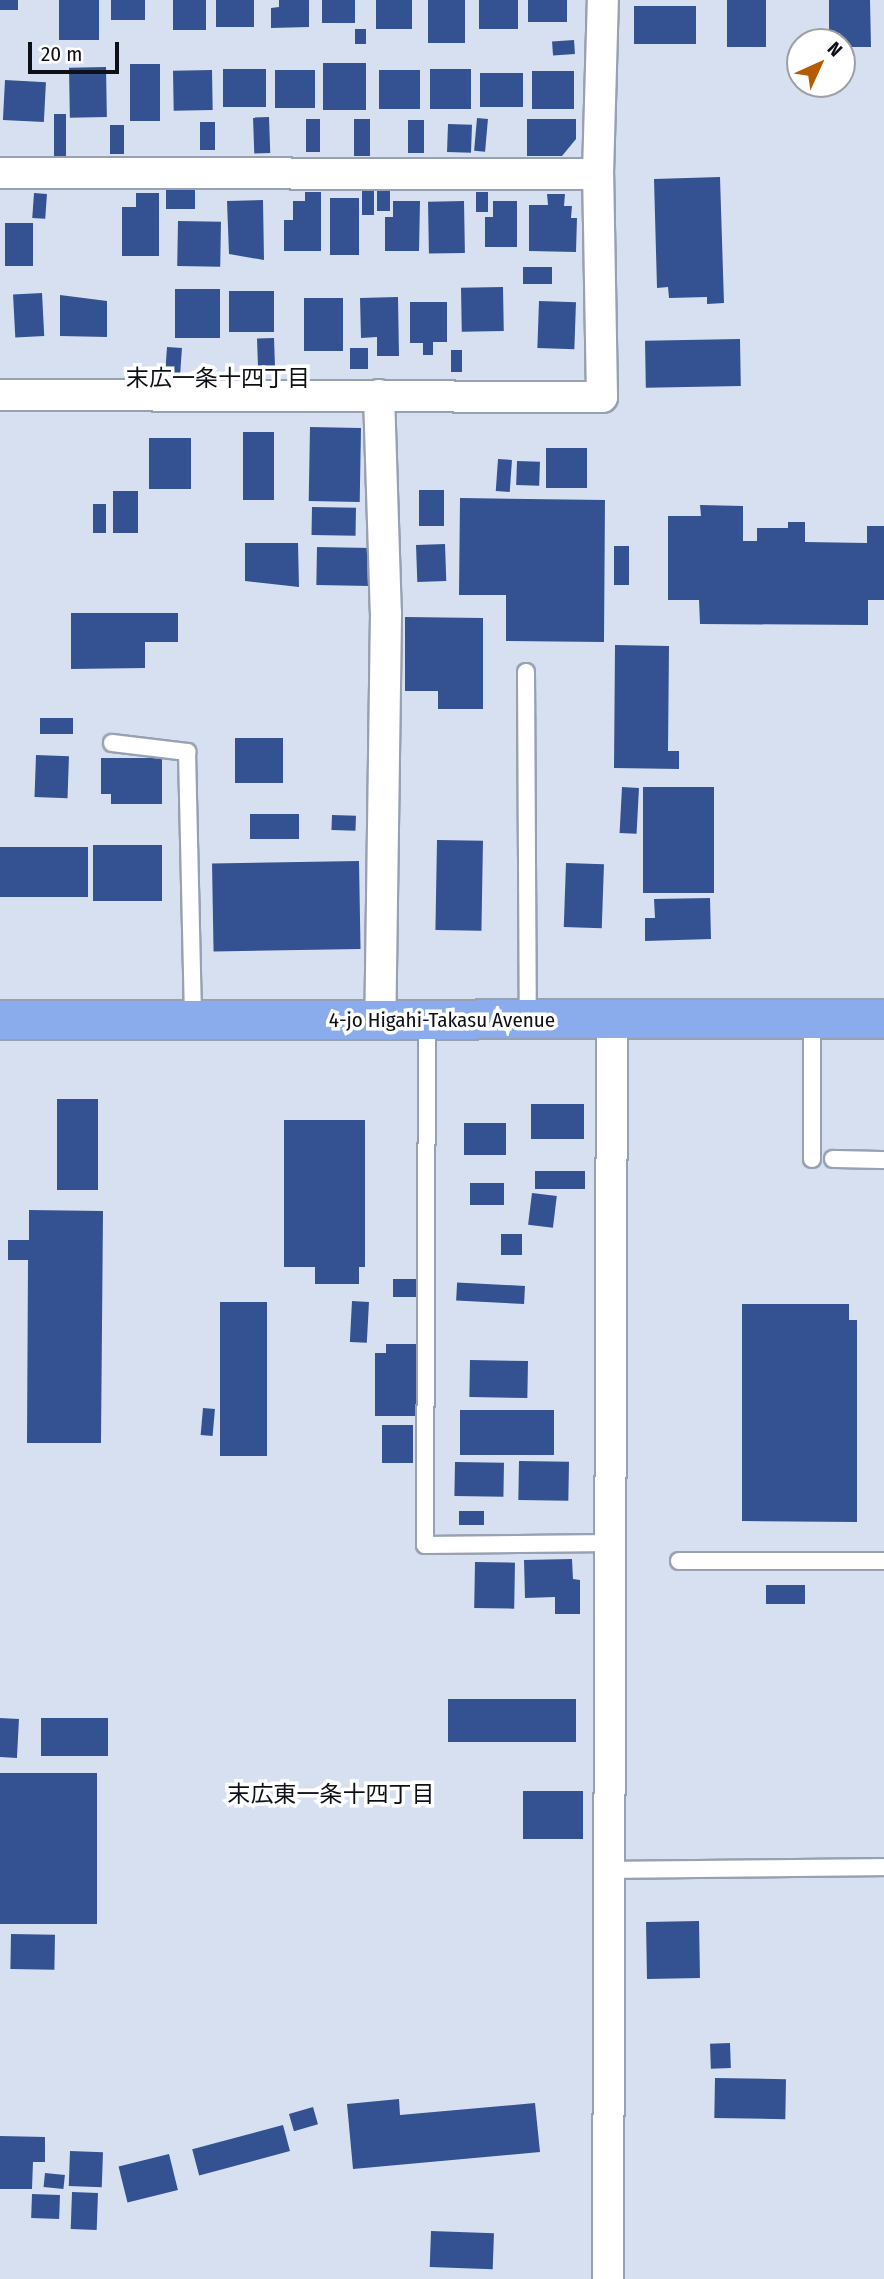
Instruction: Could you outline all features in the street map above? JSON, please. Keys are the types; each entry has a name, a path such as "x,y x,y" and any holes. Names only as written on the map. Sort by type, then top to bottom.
{"highway":[{"name":"4-jo Higahi-Takasu Avenue","path":"0,1020 884,1019"}],"street":[{"path":"0,395 601,397 598,174 603,0"},
{"path":"0,173 598,174"},
{"path":"379,395 386,612 380,1020"},
{"path":"608,2279 612,1020"}],"lane":[{"path":"526,672 528,1020"},
{"path":"112,743 187,752 193,1020"},
{"path":"812,1019 813,1159"},
{"path":"427,1020 425,1545 611,1543"},
{"path":"834,1159 884,1160"},
{"path":"679,1562 884,1561"},
{"path":"609,1870 884,1867"}],"building":[{"path":"0,0 18,0 18,10 0,10"},
{"path":"59,0 99,0 99,40 59,40"},
{"path":"111,0 145,0 145,20 111,20"},
{"path":"173,0 206,0 206,30 173,30"},
{"path":"216,0 254,0 254,27 216,27"},
{"path":"279,0 309,0 309,27 271,28 271,8 279,7"},
{"path":"322,0 355,0 355,23 322,23"},
{"path":"376,0 412,0 412,29 376,29"},
{"path":"428,0 465,0 465,43 428,43"},
{"path":"479,0 518,0 518,29 479,29"},
{"path":"528,0 567,0 567,22 528,22"},
{"path":"727,0 766,0 766,47 727,47"},
{"path":"829,0 870,0 871,47 856,47 856,28 829,28"},
{"path":"634,6 696,6 696,44 634,44"},
{"path":"355,29 366,29 366,44 355,44"},
{"path":"574,40 575,54 553,56 552,42"},
{"path":"323,63 366,63 366,110 323,110"},
{"path":"130,64 160,64 160,121 130,121"},
{"path":"106,67 107,117 70,118 69,68"},
{"path":"223,69 266,69 266,107 223,107"},
{"path":"430,69 471,69 471,109 430,109"},
{"path":"212,70 213,110 174,111 173,71"},
{"path":"275,70 315,70 315,108 275,108"},
{"path":"379,70 420,70 420,109 379,109"},
{"path":"532,71 574,71 574,109 532,109"},
{"path":"480,73 523,73 523,107 480,107"},
{"path":"5,80 46,82 44,122 3,120"},
{"path":"54,114 66,114 66,156 54,156"},
{"path":"269,117 270,153 254,154 253,118"},
{"path":"477,118 488,119 485,152 474,151"},
{"path":"306,119 320,119 320,152 306,152"},
{"path":"354,119 370,119 370,156 354,156"},
{"path":"527,119 576,119 576,139 562,156 527,156"},
{"path":"408,120 424,120 424,153 408,153"},
{"path":"200,122 215,122 215,150 200,150"},
{"path":"448,124 472,125 471,153 447,152"},
{"path":"110,125 124,125 124,154 110,154"},
{"path":"720,177 724,303 707,304 707,297 669,298 668,287 657,288 654,179"},
{"path":"362,188 374,188 374,215 362,215"},
{"path":"166,190 195,190 195,209 166,209"},
{"path":"377,190 390,190 390,211 377,211"},
{"path":"305,192 321,192 321,251 284,251 284,220 293,220 293,201 305,201"},
{"path":"476,192 488,192 488,212 476,212"},
{"path":"34,193 47,194 45,219 32,218"},
{"path":"136,193 159,193 159,256 122,256 122,207 136,207"},
{"path":"547,194 565,194 564,206 572,206 571,218 577,218 576,252 529,251 529,205 548,205"},
{"path":"330,198 359,198 359,255 330,255"},
{"path":"263,200 264,260 229,254 227,201"},
{"path":"393,201 420,201 419,251 385,251 385,217 393,217"},
{"path":"464,201 465,253 429,254 428,202"},
{"path":"493,201 517,201 517,247 485,247 485,217 493,217"},
{"path":"178,221 221,222 220,267 177,266"},
{"path":"5,223 33,223 33,266 5,266"},
{"path":"523,267 552,267 552,284 523,284"},
{"path":"503,287 504,331 462,332 461,288"},
{"path":"175,289 220,289 220,338 175,338"},
{"path":"229,291 274,291 274,332 229,332"},
{"path":"42,293 44,336 15,337 13,295"},
{"path":"60,295 107,301 107,337 60,336"},
{"path":"398,297 399,356 377,356 377,337 361,338 360,298"},
{"path":"304,298 343,298 343,351 304,351"},
{"path":"539,301 576,302 574,349 537,348"},
{"path":"410,302 447,302 447,342 433,342 433,355 423,355 423,343 410,343"},
{"path":"274,338 275,370 258,371 257,339"},
{"path":"740,339 741,386 646,388 645,341"},
{"path":"167,347 182,348 180,374 165,373"},
{"path":"350,348 368,348 368,369 350,369"},
{"path":"451,350 462,350 462,372 451,372"},
{"path":"310,427 361,428 360,502 309,501"},
{"path":"243,432 274,432 274,500 243,500"},
{"path":"149,438 191,438 191,489 149,489"},
{"path":"546,448 587,448 587,488 546,488"},
{"path":"498,459 512,460 510,492 496,491"},
{"path":"517,461 540,462 539,486 516,485"},
{"path":"419,490 444,490 444,526 419,526"},
{"path":"113,491 138,491 138,533 113,533"},
{"path":"460,498 605,500 604,642 506,641 506,595 459,595"},
{"path":"93,504 106,504 106,533 93,533"},
{"path":"700,505 743,506 743,541 757,541 757,528 788,528 788,522 805,522 805,542 867,543 867,526 884,526 884,600 868,600 868,625 700,624 699,600 668,600 668,516 701,516"},
{"path":"312,507 356,508 356,536 312,535"},
{"path":"245,543 298,543 299,587 245,581"},
{"path":"445,544 446,581 417,582 416,545"},
{"path":"614,546 629,546 629,585 614,585"},
{"path":"317,547 371,548 370,586 316,585"},
{"path":"71,613 178,613 178,642 145,642 145,668 71,669"},
{"path":"405,617 483,618 483,709 438,709 438,691 405,691"},
{"path":"615,645 669,646 668,751 679,751 679,769 614,768"},
{"path":"40,718 73,718 73,734 40,734"},
{"path":"235,738 283,738 283,783 235,783"},
{"path":"36,755 69,756 68,798 35,797"},
{"path":"101,758 162,758 162,804 111,804 111,794 101,794"},
{"path":"622,787 639,788 637,834 620,833"},
{"path":"643,787 714,787 714,893 643,893"},
{"path":"250,814 299,814 299,839 250,839"},
{"path":"332,815 356,816 355,831 331,830"},
{"path":"437,840 483,841 481,931 435,930"},
{"path":"93,845 162,845 162,901 93,901"},
{"path":"0,847 88,847 88,897 0,897"},
{"path":"359,861 361,949 214,952 212,864"},
{"path":"566,863 604,864 602,928 564,927"},
{"path":"710,898 711,939 645,941 645,918 655,918 654,899"},
{"path":"57,1099 98,1099 98,1190 57,1190"},
{"path":"531,1104 584,1104 584,1139 531,1139"},
{"path":"284,1120 365,1120 365,1267 359,1267 359,1284 315,1284 315,1267 284,1267"},
{"path":"464,1123 506,1123 506,1155 464,1155"},
{"path":"535,1171 585,1171 585,1189 535,1189"},
{"path":"470,1183 504,1183 504,1205 470,1205"},
{"path":"532,1193 557,1196 553,1228 528,1225"},
{"path":"29,1210 103,1211 101,1443 27,1443 28,1260 8,1260 8,1240 29,1240"},
{"path":"501,1234 522,1234 522,1255 501,1255"},
{"path":"393,1279 420,1279 420,1297 393,1297"},
{"path":"457,1282 525,1286 524,1304 456,1300"},
{"path":"352,1301 369,1302 367,1343 350,1342"},
{"path":"220,1302 267,1302 267,1456 220,1456"},
{"path":"742,1304 849,1304 849,1320 857,1320 857,1522 742,1521"},
{"path":"386,1344 422,1344 423,1408 415,1408 415,1416 375,1416 375,1353 386,1353"},
{"path":"470,1360 528,1361 527,1398 469,1397"},
{"path":"203,1408 215,1409 213,1436 201,1435"},
{"path":"460,1410 554,1410 554,1455 460,1455"},
{"path":"382,1425 413,1425 413,1463 382,1463"},
{"path":"519,1461 569,1462 568,1501 518,1500"},
{"path":"455,1462 504,1463 503,1497 454,1496"},
{"path":"459,1511 484,1511 484,1525 459,1525"},
{"path":"572,1559 573,1579 580,1580 580,1614 555,1614 555,1597 525,1598 524,1560"},
{"path":"475,1562 515,1563 514,1609 474,1608"},
{"path":"766,1585 805,1585 805,1604 766,1604"},
{"path":"448,1699 576,1699 576,1742 448,1742"},
{"path":"0,1718 19,1719 17,1758 0,1757"},
{"path":"41,1718 108,1718 108,1756 41,1756"},
{"path":"0,1773 97,1773 97,1924 0,1924"},
{"path":"523,1791 583,1791 583,1839 523,1839"},
{"path":"699,1921 700,1978 647,1979 646,1922"},
{"path":"11,1934 55,1935 54,1970 10,1969"},
{"path":"730,2043 731,2068 711,2069 710,2044"},
{"path":"715,2078 786,2079 785,2119 714,2118"},
{"path":"399,2099 400,2115 535,2103 540,2152 353,2169 347,2104"},
{"path":"313,2107 318,2124 294,2131 289,2114"},
{"path":"283,2125 290,2151 199,2175 192,2149"},
{"path":"0,2136 45,2137 45,2162 33,2162 32,2189 0,2189"},
{"path":"70,2151 103,2152 102,2187 69,2186"},
{"path":"169,2154 178,2190 127,2202 119,2167"},
{"path":"45,2173 65,2175 63,2189 44,2187"},
{"path":"72,2192 98,2193 97,2230 71,2229"},
{"path":"32,2194 60,2195 59,2219 31,2218"},
{"path":"431,2231 494,2233 493,2269 430,2267"}],"district":[{"name":"末広一条十四丁目","path":"218,378"},
{"name":"末広東一条十四丁目","path":"331,1794"}]}
